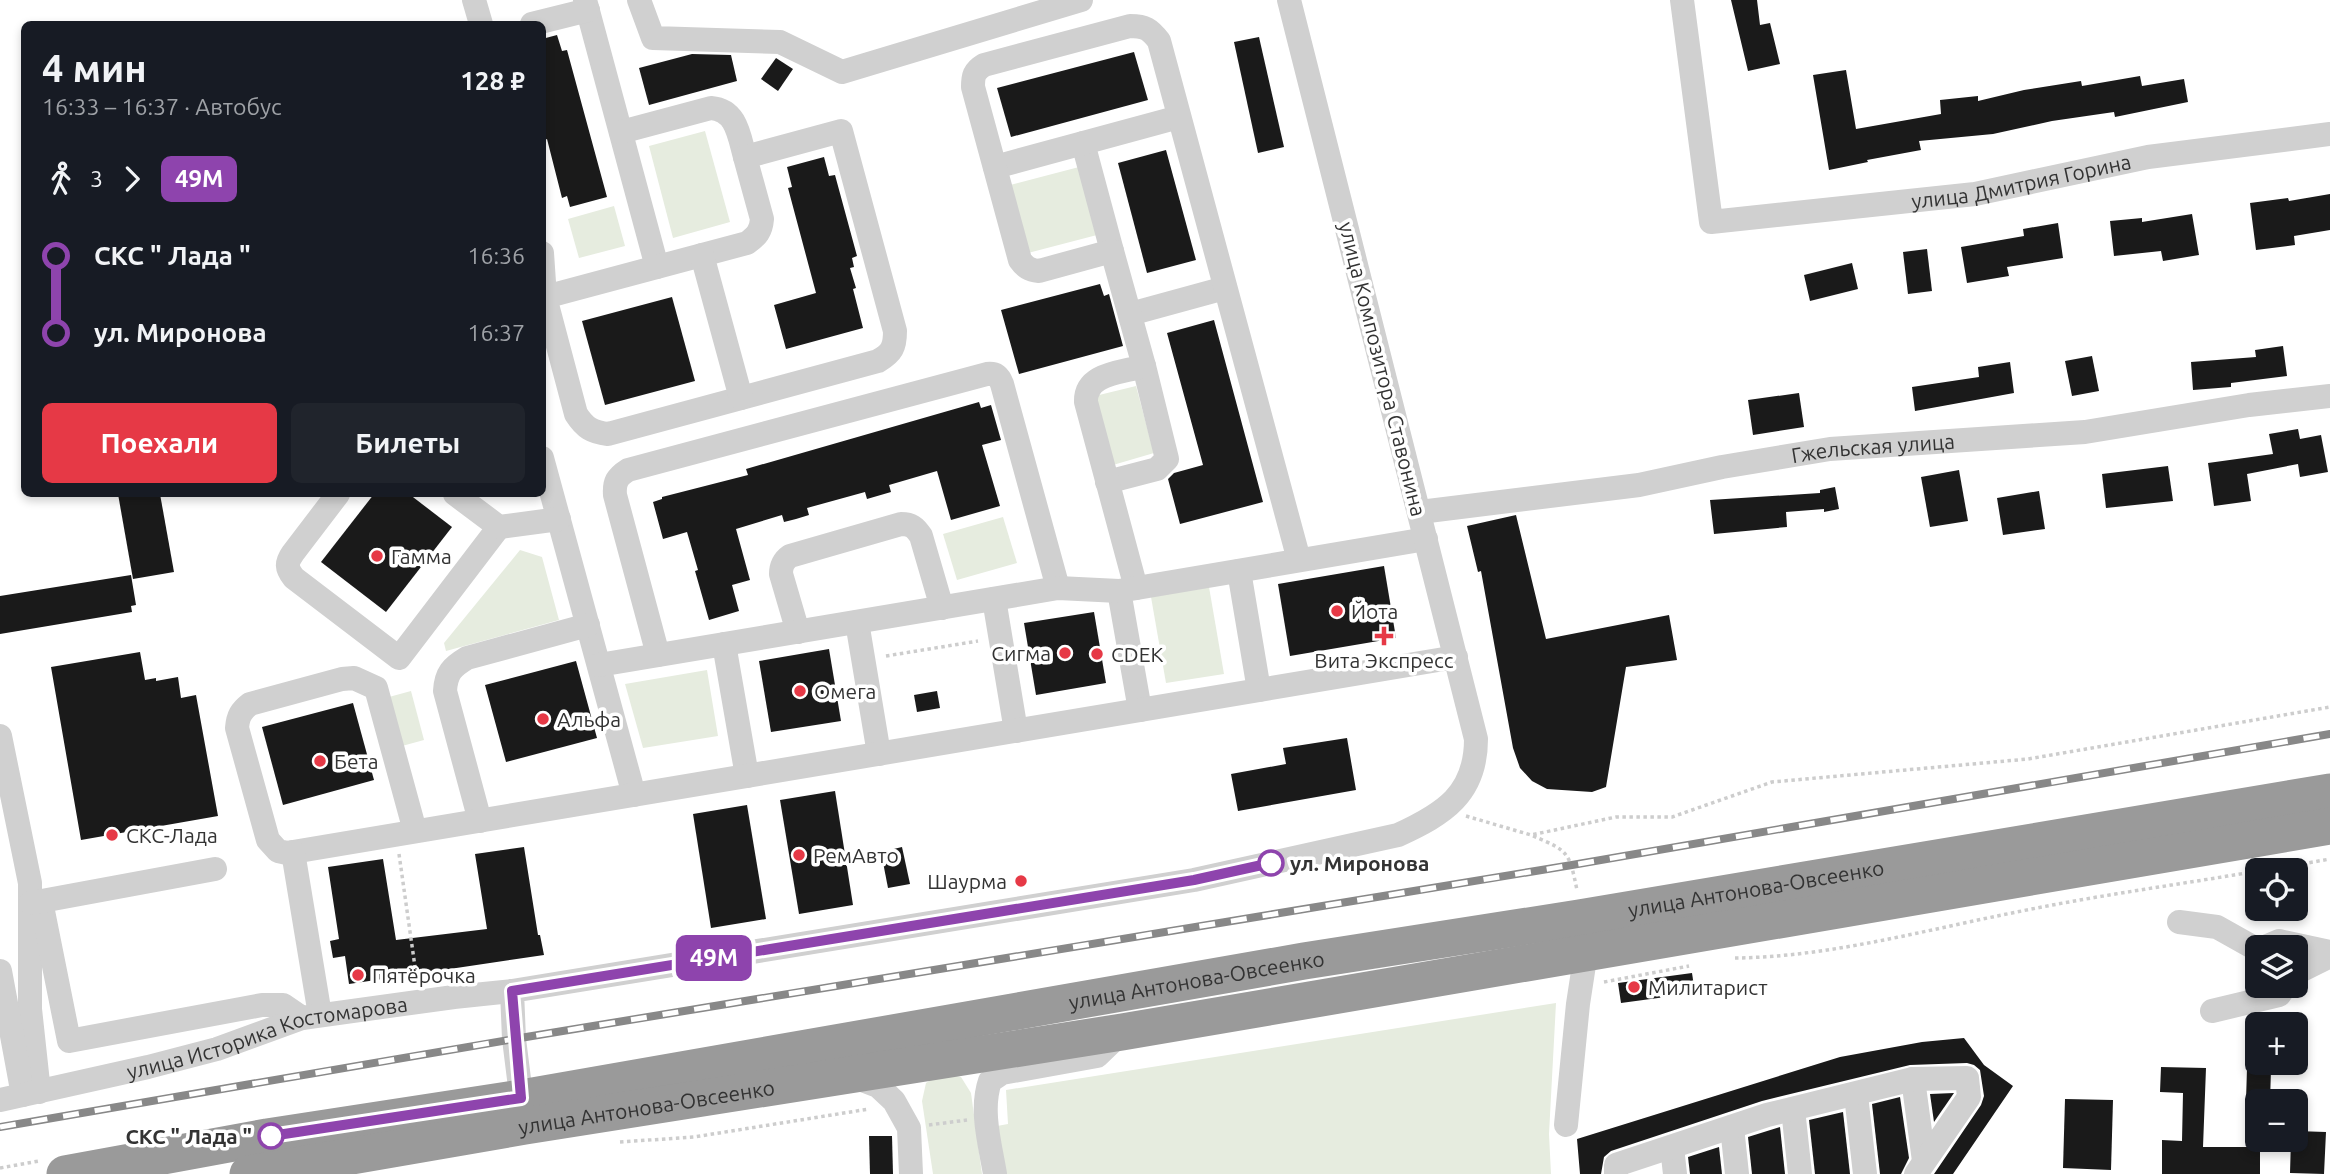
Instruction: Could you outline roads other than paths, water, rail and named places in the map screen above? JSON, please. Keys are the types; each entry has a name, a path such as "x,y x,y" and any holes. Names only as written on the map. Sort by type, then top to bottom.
{"highway":[{"name":"улица Антонова-Овсеенко","path":"65,1174 267,1137 851,1076 1122,1032 1586,952 2212,829 2330,792"},
{"name":"улица Антонова-Овсеенко","path":"248,1174 523,1112 1304,961 1579,918 2212,829 2330,826"}],"street":[{"path":"474,0 480,21"},
{"path":"639,0 653,38 779,42 842,72 1081,0"},
{"name":"улица Композитора Ставонина","path":"1289,0 1476,739"},
{"name":"улица Дмитрия Горина","path":"1682,0 1711,222 1975,194 2148,157 2330,134"},
{"path":"542,21 587,5 657,267"},
{"path":"1112,251 1039,271 1031,270 1020,260 973,87 973,77 977,69 984,65 1130,26 1142,26 1151,30 1158,41 1299,560"},
{"path":"546,296 747,243 756,237 761,229 762,219 736,124 730,114 722,109 711,108 621,132"},
{"path":"995,167 1179,117"},
{"path":"546,304 576,414 583,426 608,434 878,361 888,355 895,342 895,331 841,131 745,157"},
{"path":"1083,143 1167,459 1157,469 1107,482"},
{"path":"702,255 741,398"},
{"path":"1129,314 1226,288"},
{"path":"1140,710 1128,589 1086,392 1090,384 1098,379 1144,366"},
{"path":"658,655 615,495 614,484 619,476 628,470 987,374 994,373 1002,384 1058,588"},
{"name":"Гжельская улица","path":"1420,512 1639,485 1722,467 1830,449 2085,432 2249,405 2330,396"},
{"path":"546,472 634,795"},
{"path":"336,497 287,562 288,570 294,578 399,658"},
{"path":"459,497 499,527 559,519"},
{"path":"798,632 781,574 781,566 785,560 790,556 901,524 916,528 921,536 942,608"},
{"path":"405,833 376,688 499,527"},
{"path":"598,665 1058,588 1128,589 1426,539"},
{"path":"1238,570 1259,690"},
{"path":"993,599 1016,731"},
{"path":"857,622 879,754"},
{"path":"480,821 445,691 446,676 454,665 467,658 588,625"},
{"path":"724,644 747,776"},
{"path":"376,688 354,678 342,679 250,704 238,717 237,728 268,840 278,851 293,852 1456,657"},
{"path":"0,736 30,884 69,1041 262,1005 283,1005 311,1016 293,852"},
{"name":"улица Историка Костомарова","path":"21,1096 217,1049 311,1016 512,991 1194,880 1398,835 1427,822 1464,790 1476,756 1476,739"},
{"path":"36,902 215,869"},
{"path":"21,1096 30,1009 36,902"},
{"path":"2179,922 2217,927 2245,943"},
{"path":"2308,948 2330,954"},
{"path":"1566,1125 1586,952"},
{"path":"2308,966 2330,954"},
{"path":"0,971 21,1096"},
{"path":"512,991 523,1112"},
{"path":"2212,1011 2266,998"},
{"path":"995,1174 986,1117 986,1093 990,1081 1002,1073 1097,1056 1122,1032"},
{"path":"851,1076 878,1086 894,1101 909,1128 911,1174"},
{"path":"1616,1174 1616,1165 1793,1109 1913,1079 1967,1078 1969,1097 1920,1167"},
{"path":"1913,1079 1920,1167"},
{"path":"1856,1095 1866,1174"},
{"path":"1793,1109 1800,1174"},
{"path":"1732,1127 1737,1174"},
{"path":"1672,1147 1675,1174"}],"railway":[{"path":"0,1127 514,1039 1572,865 2330,734"}],"place":[{"name":"Гамма","path":"377,556"},
{"name":"Йота","path":"1337,611"},
{"name":"Вита Экспресс","path":"1384,636"},
{"name":"Сигма","path":"1065,653"},
{"name":"CDEK","path":"1097,654"},
{"name":"Омега","path":"800,691"},
{"name":"Альфа","path":"543,719"},
{"name":"Бета","path":"320,761"},
{"name":"СКС-Лада","path":"112,835"},
{"name":"РемАвто","path":"799,855"},
{"name":"ул. Миронова","path":"1271,863"},
{"name":"Шаурма","path":"1021,881"},
{"name":"Пятёрочка","path":"358,975"},
{"name":"Милитарист","path":"1634,987"},
{"name":"СКС \" Лада \"","path":"271,1136"}]}
